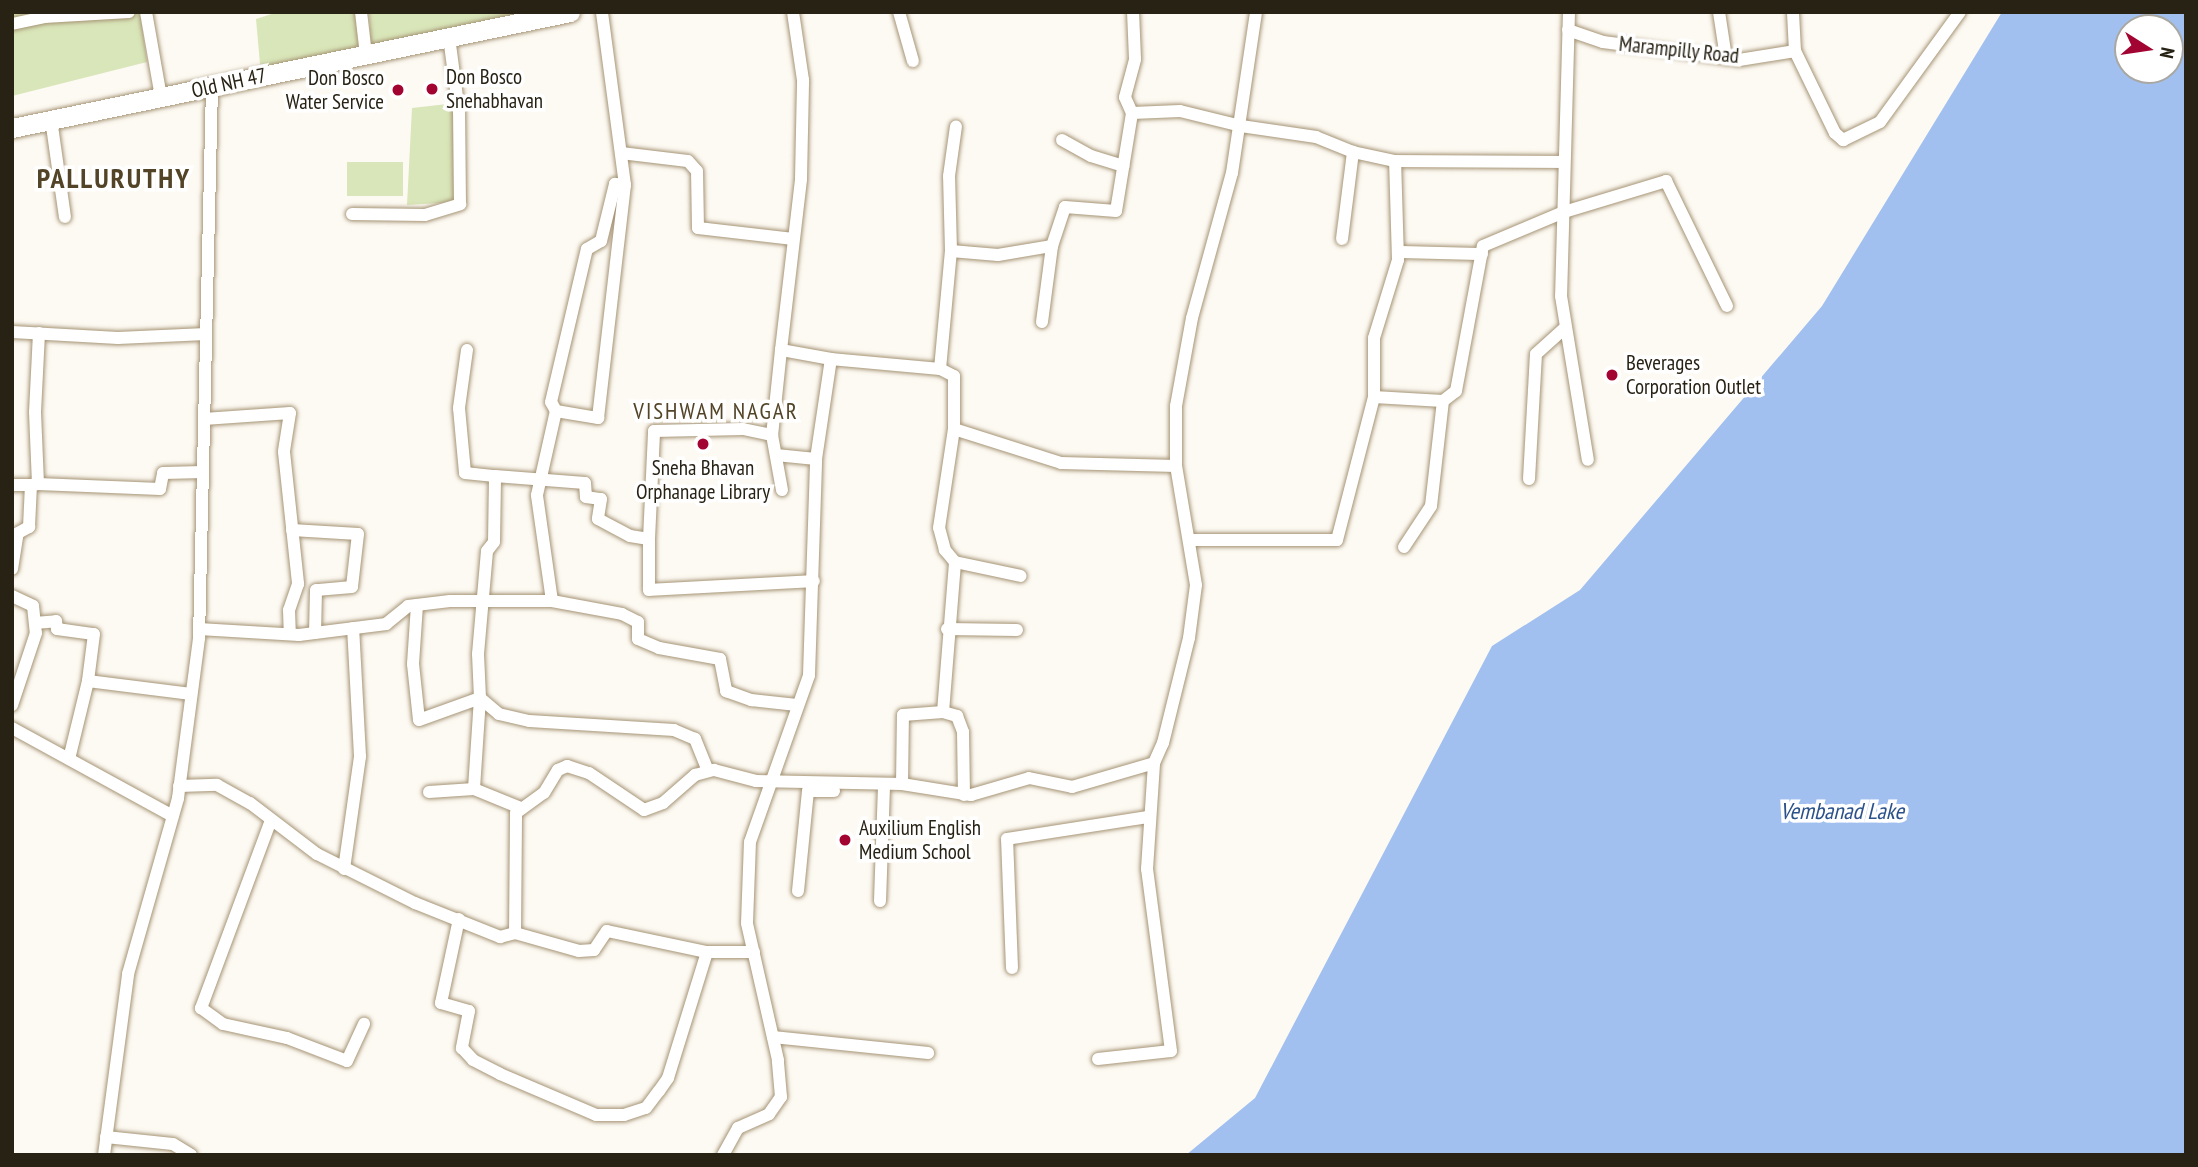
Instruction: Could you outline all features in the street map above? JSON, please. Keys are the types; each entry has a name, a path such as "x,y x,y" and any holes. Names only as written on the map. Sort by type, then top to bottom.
{"main road":[{"name":"Old NH 47","path":"12,128 570,12"}],"street":[{"path":"12,24 44,17 129,12"},
{"path":"146,12 161,97"},
{"path":"361,12 366,55"},
{"path":"556,411 598,418 625,185 603,12"},
{"path":"782,490 772,435 801,179 803,80 793,12"},
{"path":"899,12 913,61"},
{"path":"1042,322 1052,246 1065,207 1116,211 1132,113 1125,97 1135,59 1133,12"},
{"path":"1098,1059 1171,1051 1147,869 1148,817 1154,762 1163,743 1189,639 1196,585 1176,466 1177,406 1192,318 1241,126 1255,12"},
{"path":"1569,12 1564,162 1564,329 1588,460"},
{"path":"1719,12 1726,58"},
{"path":"1793,12 1796,51 1835,133 1843,140 1880,122 1960,12"},
{"name":"Marampilly Road","path":"1567,30 1603,42 1726,58 1796,51"},
{"path":"352,214 425,215 460,204 459,112 449,37"},
{"path":"100,1154 106,1137 128,974 179,786 199,629 212,86"},
{"path":"1132,113 1180,111 1241,126 1316,137 1353,152 1395,161 1564,162"},
{"path":"51,120 65,217"},
{"path":"940,369 951,251 949,176 956,126"},
{"path":"1062,140 1091,156 1123,166"},
{"path":"1342,239 1353,152"},
{"path":"621,153 688,161 696,171 698,228 793,239"},
{"path":"1189,540 1337,540 1374,397 1374,338 1398,252 1395,161"},
{"path":"1374,397 1443,401 1456,391 1483,246 1564,212 1666,181 1727,306"},
{"path":"552,601 537,495 556,411 551,402 587,249 601,241 615,184 625,185"},
{"path":"951,251 998,255 1052,246"},
{"path":"1398,252 1482,254"},
{"path":"1529,479 1536,354 1564,329"},
{"path":"12,332 118,338 206,334"},
{"path":"12,569 18,533 29,527 35,485 34,412 39,333"},
{"path":"467,350 459,408 465,473 585,483 586,497 601,499 598,520 630,536 649,538"},
{"path":"781,350 831,359 940,369 954,376 954,429 939,528 944,550 955,562 1021,576"},
{"path":"723,1155 738,1128 778,1106 781,1086 773,1037 747,923 750,842 809,675 816,459 831,359"},
{"path":"1404,547 1431,506 1443,401"},
{"path":"204,419 290,413 284,452 298,584 289,610 290,634"},
{"path":"772,435 743,429 654,431 649,590 814,581"},
{"path":"954,429 1061,463 1176,466"},
{"path":"776,455 816,459"},
{"path":"12,485 160,489 163,473 203,472"},
{"path":"474,789 480,698 478,654 487,551 494,542 495,476"},
{"path":"292,530 358,534 352,587 316,590 315,633"},
{"path":"943,712 947,629 955,562"},
{"path":"12,596 33,607 35,624 30,661 12,705"},
{"path":"199,629 315,633 386,624 408,606 484,601 552,601 622,614 638,622 638,639 659,648 720,659 726,691 751,700 797,705"},
{"path":"417,605 413,664 419,720 480,698"},
{"path":"35,624 56,621 57,629 94,634 88,681 69,759"},
{"path":"344,869 360,757 354,628"},
{"path":"947,629 1017,630"},
{"path":"88,681 191,694"},
{"path":"480,698 499,714 529,720 674,730 695,738 708,771"},
{"path":"902,784 903,715 943,712 957,716 963,732 964,795"},
{"path":"12,728 173,816"},
{"path":"798,891 808,790 883,788 902,784 964,795 1029,778 1072,787 1154,762"},
{"path":"518,807 544,793 558,770 567,766 590,773 644,810 663,803 686,781 708,771 756,781 772,779 883,788"},
{"path":"179,786 217,785 344,869 491,935 515,933 579,951 594,950 607,931 707,952 754,952"},
{"path":"880,901 883,788"},
{"path":"429,792 474,789 518,807"},
{"path":"515,933 513,848 518,807"},
{"path":"1012,968 1007,839 1148,817"},
{"path":"271,820 201,1008 223,1024 287,1038 347,1061 364,1024"},
{"path":"459,919 441,1003 469,1011 462,1048 473,1060 500,1074 596,1115 624,1115 646,1108 668,1078 707,952"},
{"path":"773,1037 928,1053"},
{"path":"106,1137 173,1144 191,1155"}],"green space":[{"path":"12,12 140,12 147,62 12,96"},
{"path":"278,12 360,12 364,53 261,75 256,19"},
{"path":"369,12 546,12 371,50"},
{"path":"456,103 456,202 407,205 412,108"},
{"path":"347,162 403,162 403,196 347,196"}],"water":[{"name":"Vembanad Lake","path":"2002,12 2186,12 2186,1155 1186,1155 1255,1098 1492,646 1580,590 1822,306"}],"place":[{"name":"Don Bosco Snehabhavan","path":"432,89"},
{"name":"Don Bosco Water Service","path":"398,90"},
{"name":"Beverages Corporation Outlet","path":"1612,375"},
{"name":"Sneha Bhavan Orphanage Library","path":"703,444"},
{"name":"Auxilium English Medium School","path":"845,840"}],"district":[{"name":"PALLURUTHY","path":"114,178"},
{"name":"VISHWAM NAGAR","path":"716,411"}]}
